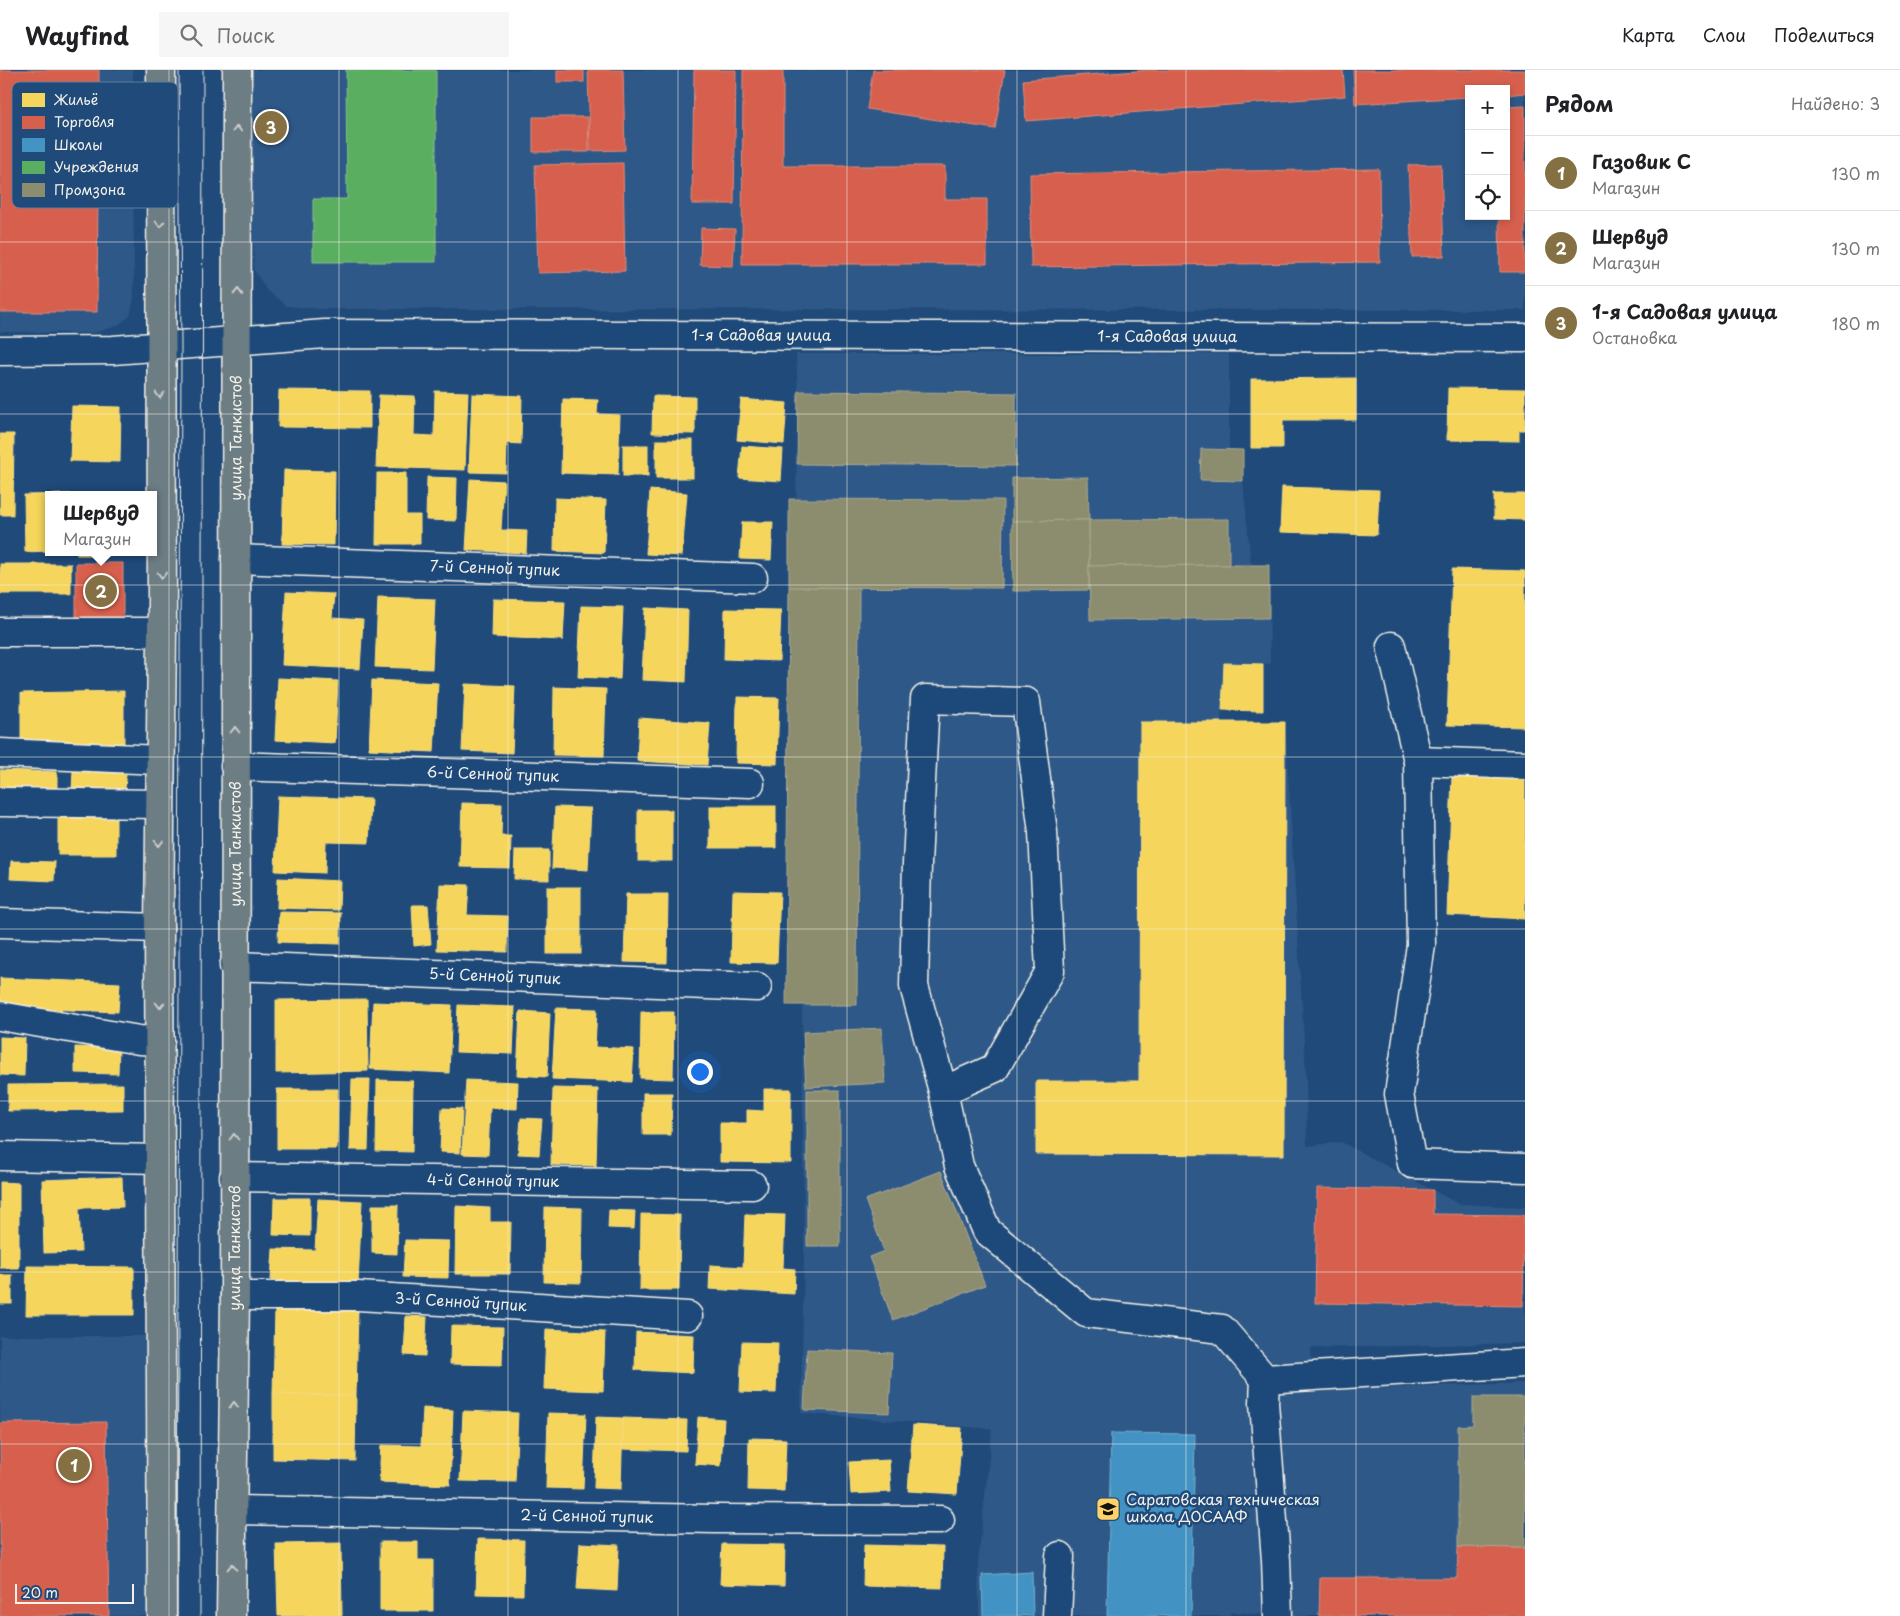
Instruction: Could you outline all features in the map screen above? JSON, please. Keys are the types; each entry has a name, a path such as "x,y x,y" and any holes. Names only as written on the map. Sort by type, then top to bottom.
{"main road":[{"name":"улица Танкистов","path":"231,1616 235,1296 234,966 237,70"},
{"path":"160,208 162,632 159,928 162,1616"}],"street":[{"name":"1-я Садовая улица","path":"0,351 113,350 325,334 1525,338"},
{"name":"7-й Сенной тупик","path":"236,559 753,578"},
{"path":"0,632 162,632"},
{"path":"1391,646 1418,760 1420,945 1399,1094 1412,1164 1525,1168"},
{"path":"942,1092 995,1068 1050,971 1043,832 1026,702 925,699 917,864 914,986 959,1166 987,1231 1086,1313 1222,1328 1266,1379 1264,1403 1276,1560 1278,1616"},
{"path":"0,753 160,760"},
{"path":"1418,760 1525,764"},
{"name":"6-й Сенной тупик","path":"235,766 750,783"},
{"path":"0,802 159,804"},
{"path":"0,923 159,928"},
{"name":"5-й Сенной тупик","path":"234,966 757,986"},
{"path":"0,1016 139,1040 160,1041"},
{"path":"0,1156 160,1160"},
{"name":"4-й Сенной тупик","path":"234,1177 752,1185"},
{"name":"3-й Сенной тупик","path":"235,1296 358,1296 688,1316"},
{"path":"1266,1379 1525,1363"},
{"name":"2-й Сенной тупик","path":"233,1510 714,1519 940,1520"},
{"path":"1057,1616 1060,1556"}],"shaded area":[{"path":"0,70 133,70 133,82 12,82 12,208 134,208 134,299 130,316 117,326 94,333 0,332"},
{"path":"250,70 1525,70 1525,310 320,309 287,306 267,291 254,270"},
{"path":"796,354 1229,354 1229,449 1243,450 1243,481 1251,564 1269,565 1270,664 1224,663 1221,722 1285,722 1306,1074 1307,1146 1341,1142 1459,1204 1525,1207 1525,1343 1311,1348 1313,1390 1525,1383 1525,1616 1286,1616 1231,1612 1230,1616 979,1616 978,1562 992,1429 801,1413 804,1250 802,1006 786,1005 789,499 796,499 798,391"},
{"path":"0,1336 147,1336 147,1616 0,1616"}],"building: Жильё":[{"path":"1356,378 1356,420 1283,420 1283,448 1251,448 1251,379"},
{"path":"1448,388 1525,389 1525,430 1519,430 1519,441 1447,440"},
{"path":"279,390 370,391 370,428 278,427"},
{"path":"435,391 468,392 465,470 376,467 379,395 415,396 414,435 434,436"},
{"path":"472,394 522,396 521,444 507,443 506,473 469,472"},
{"path":"653,396 695,397 695,434 652,433"},
{"path":"563,399 598,400 597,414 620,415 618,475 561,473"},
{"path":"741,399 787,403 784,444 737,440"},
{"path":"72,406 121,407 120,462 70,461"},
{"path":"0,434 14,434 13,515 0,515"},
{"path":"656,440 693,440 693,478 656,478"},
{"path":"623,445 648,445 648,476 623,476"},
{"path":"742,446 783,449 781,481 739,478"},
{"path":"284,470 335,471 334,545 282,544"},
{"path":"377,473 406,473 406,515 420,515 420,544 376,544"},
{"path":"427,477 457,478 456,521 426,520"},
{"path":"470,479 504,481 501,530 527,531 526,553 466,550"},
{"path":"1282,487 1379,490 1377,535 1280,532"},
{"path":"650,490 687,493 682,556 646,554"},
{"path":"1494,494 1525,494 1525,520 1494,519"},
{"path":"24,495 45,495 45,551 25,552"},
{"path":"555,498 606,500 604,553 554,551"},
{"path":"742,522 773,522 771,560 740,559"},
{"path":"0,564 71,564 71,594 0,594"},
{"path":"1452,569 1525,571 1525,727 1447,725"},
{"path":"286,592 334,594 332,618 363,620 360,669 282,665"},
{"path":"378,597 435,599 432,669 375,667"},
{"path":"493,599 565,601 563,640 492,637"},
{"path":"581,606 623,607 620,679 578,677"},
{"path":"645,608 688,610 686,682 642,680"},
{"path":"725,609 781,610 779,661 724,659"},
{"path":"1224,663 1263,664 1263,711 1222,710"},
{"path":"278,678 338,681 335,743 275,740"},
{"path":"372,680 438,683 434,752 369,749"},
{"path":"465,684 515,686 512,753 462,751"},
{"path":"554,687 606,689 604,756 553,755"},
{"path":"124,691 124,745 21,746 21,693"},
{"path":"737,697 779,698 777,764 736,763"},
{"path":"639,718 710,723 707,765 637,761"},
{"path":"1140,722 1285,722 1284,1155 1036,1154 1036,1081 1139,1081"},
{"path":"0,770 57,772 57,794 0,792"},
{"path":"73,771 126,773 125,791 72,789"},
{"path":"1452,775 1525,777 1525,919 1447,915"},
{"path":"278,796 371,799 369,843 326,842 325,873 275,871"},
{"path":"462,803 502,804 501,836 511,836 510,868 460,867"},
{"path":"710,806 776,806 776,848 710,848"},
{"path":"555,807 591,808 588,870 552,868"},
{"path":"638,810 672,810 672,861 638,861"},
{"path":"58,814 116,815 116,855 58,855"},
{"path":"515,850 549,850 549,880 514,879"},
{"path":"11,861 55,862 54,881 10,879"},
{"path":"278,878 340,881 339,910 277,908"},
{"path":"440,884 469,885 467,915 508,916 507,952 437,950"},
{"path":"547,887 581,887 581,954 547,954"},
{"path":"733,891 780,892 777,963 731,962"},
{"path":"626,894 668,894 667,963 624,962"},
{"path":"412,905 428,905 431,944 414,946"},
{"path":"279,912 341,913 340,944 278,942"},
{"path":"0,978 120,983 118,1012 0,1007"},
{"path":"367,999 368,1071 276,1073 276,1000"},
{"path":"373,1002 452,1005 449,1073 370,1069"},
{"path":"458,1005 515,1007 513,1054 456,1052"},
{"path":"556,1008 597,1009 595,1047 634,1049 632,1082 552,1079"},
{"path":"520,1011 550,1013 547,1077 517,1075"},
{"path":"641,1012 674,1012 673,1079 640,1078"},
{"path":"0,1037 25,1038 24,1076 0,1075"},
{"path":"75,1047 119,1048 118,1074 75,1073"},
{"path":"352,1079 370,1079 368,1150 350,1150"},
{"path":"377,1080 413,1081 412,1152 376,1151"},
{"path":"466,1080 518,1082 517,1109 490,1108 488,1155 462,1154"},
{"path":"123,1084 123,1110 8,1111 8,1085"},
{"path":"553,1088 598,1089 596,1166 551,1165"},
{"path":"277,1089 338,1089 337,1149 277,1149"},
{"path":"764,1089 791,1089 791,1163 720,1162 720,1123 747,1123 747,1110 764,1111"},
{"path":"643,1093 672,1093 671,1135 643,1135"},
{"path":"442,1108 462,1109 460,1153 440,1152"},
{"path":"521,1118 542,1119 539,1155 518,1154"},
{"path":"122,1177 123,1207 79,1208 81,1252 44,1253 42,1180"},
{"path":"0,1182 19,1183 19,1268 0,1268"},
{"path":"274,1198 310,1198 310,1236 273,1235"},
{"path":"318,1199 362,1201 358,1284 271,1280 273,1249 315,1250"},
{"path":"372,1205 398,1205 397,1254 372,1253"},
{"path":"456,1206 490,1208 490,1222 511,1222 510,1274 455,1274"},
{"path":"545,1207 582,1208 581,1283 544,1282"},
{"path":"609,1210 635,1211 634,1229 608,1228"},
{"path":"641,1214 680,1215 679,1290 640,1290"},
{"path":"745,1214 785,1215 783,1268 795,1269 794,1294 709,1289 710,1265 743,1267"},
{"path":"405,1240 449,1241 448,1278 403,1277"},
{"path":"27,1266 134,1267 134,1315 26,1315"},
{"path":"0,1275 12,1275 12,1304 0,1304"},
{"path":"275,1308 358,1310 356,1396 273,1394"},
{"path":"406,1316 427,1317 425,1356 404,1355"},
{"path":"451,1326 503,1327 502,1365 450,1364"},
{"path":"546,1329 605,1332 603,1391 544,1389"},
{"path":"636,1332 694,1335 693,1373 635,1370"},
{"path":"742,1342 778,1343 776,1393 740,1392"},
{"path":"273,1394 356,1396 355,1461 273,1459"},
{"path":"423,1408 453,1410 450,1485 379,1482 381,1445 421,1446"},
{"path":"463,1411 518,1413 515,1482 460,1481"},
{"path":"548,1413 586,1414 583,1489 546,1488"},
{"path":"596,1417 623,1418 621,1489 594,1488"},
{"path":"698,1417 724,1419 721,1466 695,1464"},
{"path":"623,1418 687,1420 686,1451 622,1449"},
{"path":"913,1425 962,1428 957,1494 908,1491"},
{"path":"749,1438 786,1439 784,1491 748,1490"},
{"path":"889,1460 891,1492 851,1494 849,1462"},
{"path":"478,1539 524,1540 523,1595 476,1594"},
{"path":"380,1542 418,1542 418,1560 433,1560 433,1611 380,1611"},
{"path":"341,1543 342,1616 278,1616 276,1544"},
{"path":"580,1543 619,1545 617,1591 577,1589"},
{"path":"722,1544 785,1545 784,1586 720,1584"},
{"path":"864,1545 943,1547 942,1588 863,1586"}],"building: Торговля":[{"path":"0,70 99,70 99,82 12,82 12,208 98,208 97,312 0,312"},
{"path":"557,70 584,70 584,82 557,82"},
{"path":"588,70 623,70 625,150 590,151"},
{"path":"694,70 736,70 734,204 692,204"},
{"path":"743,70 783,70 783,166 945,166 945,199 987,199 987,264 742,264"},
{"path":"873,70 1005,70 995,129 867,109"},
{"path":"1150,70 1343,70 1345,96 1026,121 1023,80"},
{"path":"1353,70 1525,70 1525,93 1510,95 1510,85 1465,85 1465,97 1355,104"},
{"path":"1525,106 1525,272 1500,272 1499,220 1510,220 1510,107"},
{"path":"533,117 588,117 589,152 533,152"},
{"path":"623,163 625,271 538,273 535,165"},
{"path":"1441,164 1444,256 1412,257 1408,165"},
{"path":"1379,169 1380,262 1031,267 1030,174"},
{"path":"701,228 735,229 733,266 700,265"},
{"path":"76,563 123,563 123,621 76,620"},
{"path":"1317,1188 1433,1190 1433,1214 1524,1215 1523,1306 1315,1303"},
{"path":"106,1422 109,1616 0,1616 0,1423"},
{"path":"1458,1547 1525,1548 1525,1616 1319,1616 1320,1578 1457,1578"}],"building: Школы":[{"path":"1111,1433 1195,1434 1191,1616 1107,1616"},
{"path":"1032,1572 1033,1616 983,1616 982,1575"}],"building: Учреждения":[{"path":"346,70 436,70 436,262 313,262 313,199 347,199"}],"building: Промзона":[{"path":"798,391 1016,393 1016,466 797,464"},
{"path":"1201,449 1243,450 1243,481 1200,480"},
{"path":"1088,477 1089,520 1012,521 1012,478"},
{"path":"789,499 1003,500 1002,588 789,587"},
{"path":"1229,519 1229,565 1089,566 1089,520"},
{"path":"1089,520 1089,590 1013,591 1012,521"},
{"path":"1269,565 1269,618 1090,620 1089,566"},
{"path":"789,587 859,588 857,1005 786,1005"},
{"path":"882,1028 885,1083 806,1087 803,1032"},
{"path":"807,1090 840,1090 840,1246 807,1246"},
{"path":"941,1171 985,1285 893,1320 869,1257 884,1251 865,1200"},
{"path":"807,1349 892,1353 889,1413 804,1410"},
{"path":"1473,1397 1525,1397 1525,1548 1458,1547 1458,1426 1473,1425"}],"tram line":[{"path":"177,1616 181,345 179,70"},
{"path":"200,1616 203,70"}],"place":[{"name":"1-я Садовая улица","path":"271,127"},
{"name":"Шервуд","path":"101,591"},
{"name":"Газовик С","path":"74,1465"},
{"name":"Саратовская техническая школа ДОСААФ","path":"1108,1509"}]}
